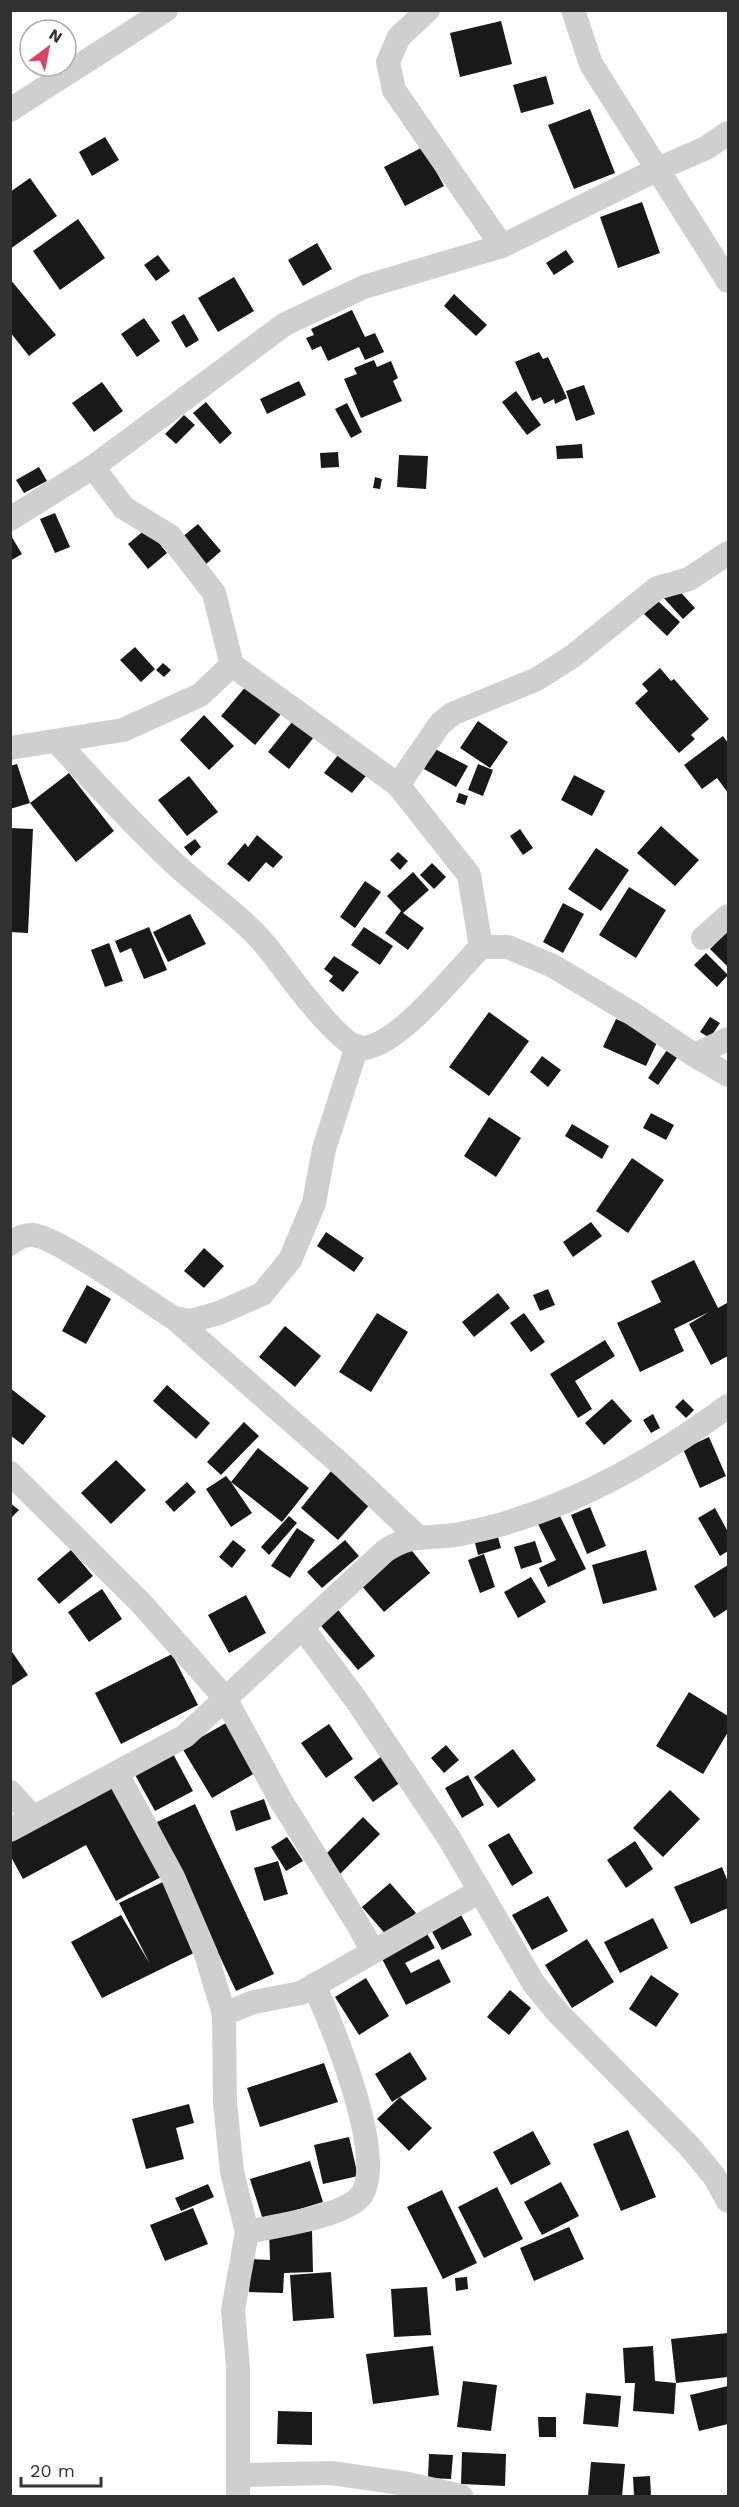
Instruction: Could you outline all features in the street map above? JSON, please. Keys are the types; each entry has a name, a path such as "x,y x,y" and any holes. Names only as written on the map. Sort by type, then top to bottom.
{"street":[{"path":"10,110 166,10"},
{"path":"428,10 399,37 388,62 394,90 502,246"},
{"path":"573,10 591,64 729,281"},
{"path":"10,519 93,467 285,324 364,287 502,246 658,169 706,148 729,133"},
{"path":"93,467 124,508 170,536 214,592 232,665 398,785 470,875 481,947"},
{"path":"398,785 440,724 452,714 537,679 573,656 657,588 688,579 729,553"},
{"path":"10,748 123,730 200,695 232,665"},
{"path":"57,742 176,865 228,907 259,936 334,1030 357,1046 367,1047 382,1042 405,1026 481,947 508,947 553,966 729,1075"},
{"path":"703,938 729,915"},
{"path":"694,1055 729,1039"},
{"path":"174,1318 190,1321 219,1313 261,1294 290,1260 314,1203 324,1149 357,1046"},
{"path":"10,1244 17,1238 33,1234 63,1247 174,1318 345,1468 418,1537"},
{"path":"10,1830 32,1816 117,1774 185,1736 385,1551 399,1542 418,1537 454,1535 499,1525 573,1500 628,1471 729,1406"},
{"path":"10,1473 141,1603 225,1698 280,1799 373,1952"},
{"path":"302,1627 406,1773 480,1891 534,1984 558,2013 690,2146 714,2176 729,2201"},
{"path":"117,1774 173,1877 206,1954 224,2014 227,2126 232,2172 247,2232 233,2310 238,2367 239,2486 331,2473 418,2492 461,2496"},
{"path":"10,1792 32,1816"},
{"path":"224,2014 254,2002 301,1993 480,1891"},
{"path":"247,2232 342,2210 358,2199 365,2188 368,2155 353,2086 335,2032 314,1985"}],"building":[{"path":"501,21 512,64 460,77 450,33"},
{"path":"546,76 554,104 521,113 513,85"},
{"path":"590,109 615,173 574,189 548,125"},
{"path":"105,137 119,160 92,176 79,152"},
{"path":"423,147 444,186 405,206 384,167"},
{"path":"30,178 57,216 10,249 10,192"},
{"path":"642,202 660,253 618,268 600,217"},
{"path":"78,219 105,258 60,290 33,251"},
{"path":"317,243 332,269 303,286 288,260"},
{"path":"566,250 574,262 554,275 546,263"},
{"path":"158,255 170,271 156,281 144,265"},
{"path":"234,277 254,311 218,332 198,298"},
{"path":"10,279 56,335 29,356 10,332"},
{"path":"454,294 487,325 476,336 444,306"},
{"path":"352,310 365,337 375,333 384,352 365,360 359,347 328,361 321,346 312,350 306,338 314,335 311,329"},
{"path":"184,314 199,340 186,348 171,322"},
{"path":"144,318 160,341 137,357 121,334"},
{"path":"539,352 543,359 548,357 567,398 555,404 554,399 544,404 541,397 532,401 515,362"},
{"path":"374,360 377,367 391,361 398,378 393,381 402,401 361,418 344,379 357,374 354,368"},
{"path":"299,381 306,395 267,414 260,399"},
{"path":"102,382 123,411 94,432 72,403"},
{"path":"584,385 595,414 576,421 566,391"},
{"path":"516,391 541,425 527,435 502,402"},
{"path":"206,402 232,433 220,444 193,413"},
{"path":"347,403 362,432 351,438 335,409"},
{"path":"184,415 195,425 176,444 165,434"},
{"path":"582,444 583,458 557,459 556,446"},
{"path":"338,452 339,467 321,468 320,453"},
{"path":"399,455 428,456 426,489 397,487"},
{"path":"39,467 47,481 24,493 16,480"},
{"path":"375,477 382,479 380,489 373,488"},
{"path":"55,513 70,547 55,553 40,519"},
{"path":"198,524 221,551 205,565 181,538"},
{"path":"147,528 167,553 148,569 128,544"},
{"path":"10,534 22,554 10,561"},
{"path":"673,584 695,608 683,619 661,595"},
{"path":"657,600 680,622 667,636 644,614"},
{"path":"135,647 155,669 141,682 120,660"},
{"path":"163,663 171,670 164,677 156,670"},
{"path":"660,668 671,681 674,679 709,719 691,735 695,739 679,753 635,703 648,691 642,684"},
{"path":"247,685 281,714 255,745 221,716"},
{"path":"204,715 234,746 209,770 180,740"},
{"path":"296,717 317,733 289,769 268,752"},
{"path":"478,721 508,742 490,768 460,748"},
{"path":"723,736 728,743 728,793 717,778 702,789 684,765"},
{"path":"435,749 468,766 456,787 424,769"},
{"path":"338,755 366,776 352,793 324,773"},
{"path":"17,764 30,803 10,809 10,766"},
{"path":"478,764 493,770 483,796 468,790"},
{"path":"69,773 114,831 76,862 30,803"},
{"path":"574,775 605,791 592,816 561,800"},
{"path":"189,776 218,812 187,836 158,800"},
{"path":"459,793 468,796 465,805 456,802"},
{"path":"661,826 699,860 675,886 637,853"},
{"path":"10,828 33,829 28,933 10,932"},
{"path":"520,829 533,848 523,855 510,836"},
{"path":"257,835 283,857 273,868 266,862 249,882 227,864 245,843 248,847"},
{"path":"195,839 201,847 191,856 184,847"},
{"path":"596,848 629,870 601,911 568,889"},
{"path":"398,852 408,861 400,870 390,860"},
{"path":"432,863 446,877 434,889 420,875"},
{"path":"413,872 429,890 403,913 424,928 408,950 385,933 401,911 387,896"},
{"path":"365,881 381,892 355,928 340,917"},
{"path":"629,887 666,910 636,958 599,935"},
{"path":"563,903 584,914 563,953 543,942"},
{"path":"190,914 206,944 168,962 153,932"},
{"path":"149,927 167,970 144,979 131,948 120,953 115,941"},
{"path":"364,927 393,946 380,965 351,945"},
{"path":"728,931 728,967 710,949"},
{"path":"109,943 123,981 105,987 91,950"},
{"path":"706,953 728,975 717,987 694,965"},
{"path":"334,956 359,972 343,992 329,981 333,976 324,969"},
{"path":"489,1012 529,1041 489,1096 449,1067"},
{"path":"710,1017 720,1023 710,1038 700,1032"},
{"path":"616,1019 659,1038 646,1066 603,1047"},
{"path":"671,1044 681,1052 658,1085 648,1078"},
{"path":"542,1056 561,1070 548,1087 530,1072"},
{"path":"651,1113 674,1125 666,1140 643,1128"},
{"path":"489,1117 521,1138 496,1177 464,1156"},
{"path":"572,1124 609,1146 602,1159 565,1136"},
{"path":"632,1158 664,1180 628,1233 596,1211"},
{"path":"591,1222 602,1236 573,1257 563,1242"},
{"path":"326,1232 364,1258 354,1272 317,1246"},
{"path":"204,1248 224,1266 204,1288 184,1271"},
{"path":"694,1260 718,1308 727,1303 728,1356 711,1365 689,1324 709,1312 674,1329 684,1351 640,1372 617,1323 661,1302 651,1281"},
{"path":"87,1285 111,1299 86,1344 62,1331"},
{"path":"548,1289 555,1305 540,1311 533,1295"},
{"path":"498,1293 510,1308 474,1337 462,1322"},
{"path":"377,1313 408,1332 371,1392 339,1372"},
{"path":"524,1313 545,1342 531,1352 510,1323"},
{"path":"285,1326 321,1356 295,1387 259,1357"},
{"path":"605,1340 615,1356 575,1381 592,1409 578,1418 550,1374"},
{"path":"167,1385 210,1423 196,1439 153,1401"},
{"path":"10,1388 46,1416 23,1445 10,1435"},
{"path":"612,1399 632,1421 604,1445 585,1423"},
{"path":"683,1399 694,1410 686,1418 675,1407"},
{"path":"653,1414 660,1428 651,1433 643,1420"},
{"path":"244,1422 259,1436 221,1475 207,1462"},
{"path":"709,1437 726,1476 700,1488 683,1449"},
{"path":"258,1448 309,1488 282,1522 231,1482"},
{"path":"116,1460 146,1490 111,1524 81,1493"},
{"path":"331,1471 373,1501 338,1540 301,1508"},
{"path":"226,1476 252,1513 231,1527 206,1489"},
{"path":"187,1482 196,1492 174,1512 165,1502"},
{"path":"10,1503 19,1510 10,1519"},
{"path":"590,1507 606,1546 587,1554 571,1515"},
{"path":"715,1508 728,1532 728,1551 720,1556 698,1518"},
{"path":"557,1510 586,1569 548,1587 539,1568 556,1560 536,1520"},
{"path":"289,1516 297,1523 269,1555 261,1547"},
{"path":"297,1528 315,1540 290,1578 271,1566"},
{"path":"498,1537 501,1548 478,1555 475,1543"},
{"path":"233,1540 246,1550 232,1568 219,1557"},
{"path":"345,1540 359,1556 322,1588 307,1572"},
{"path":"535,1541 542,1562 521,1569 514,1547"},
{"path":"408,1546 430,1573 384,1612 361,1585"},
{"path":"71,1550 93,1576 59,1604 37,1579"},
{"path":"646,1550 657,1590 603,1604 592,1565"},
{"path":"484,1554 495,1587 480,1593 468,1560"},
{"path":"728,1565 728,1609 714,1618 694,1586"},
{"path":"531,1577 546,1602 518,1618 504,1592"},
{"path":"102,1589 122,1619 89,1642 68,1612"},
{"path":"246,1595 266,1633 229,1653 208,1615"},
{"path":"335,1606 375,1656 358,1670 317,1621"},
{"path":"10,1649 28,1675 10,1687"},
{"path":"172,1654 198,1705 121,1744 95,1693"},
{"path":"689,1692 728,1716 728,1732 703,1774 656,1746"},
{"path":"233,1719 262,1769 212,1798 182,1748"},
{"path":"329,1724 353,1759 326,1778 301,1743"},
{"path":"446,1745 459,1760 444,1773 431,1758"},
{"path":"513,1749 536,1780 498,1808 474,1777"},
{"path":"172,1752 193,1791 155,1811 134,1773"},
{"path":"382,1756 401,1782 373,1802 354,1777"},
{"path":"468,1775 484,1805 462,1818 445,1788"},
{"path":"112,1782 163,1876 116,1901 86,1845 23,1879 10,1855 10,1837"},
{"path":"670,1790 700,1819 663,1857 633,1828"},
{"path":"264,1799 271,1819 236,1831 230,1811"},
{"path":"195,1804 274,1974 236,1991 157,1822"},
{"path":"363,1817 380,1834 339,1875 322,1858"},
{"path":"509,1833 533,1873 512,1886 488,1845"},
{"path":"287,1837 303,1861 286,1871 271,1847"},
{"path":"635,1841 653,1869 626,1888 607,1860"},
{"path":"278,1861 288,1894 264,1901 254,1868"},
{"path":"722,1867 728,1882 728,1908 691,1924 674,1887"},
{"path":"167,1880 202,1949 102,1998 71,1942 121,1915 150,1964 119,1903"},
{"path":"390,1883 416,1913 388,1937 362,1907"},
{"path":"548,1896 568,1931 532,1950 512,1915"},
{"path":"460,1913 472,1935 442,1950 430,1928"},
{"path":"653,1918 668,1948 620,1973 604,1942"},
{"path":"425,1930 435,1948 405,1963 411,1973 439,1959 451,1982 406,2005 379,1953"},
{"path":"587,1939 614,1982 572,2008 545,1965"},
{"path":"651,1975 679,1994 656,2027 629,2009"},
{"path":"366,1978 389,2016 359,2035 335,1997"},
{"path":"510,1990 531,2008 509,2035 487,2017"},
{"path":"410,2052 427,2079 392,2102 375,2074"},
{"path":"324,2063 338,2102 260,2127 247,2088"},
{"path":"400,2097 432,2128 409,2151 377,2119"},
{"path":"189,2104 194,2123 176,2128 184,2159 146,2169 132,2119"},
{"path":"628,2130 656,2197 621,2211 593,2144"},
{"path":"533,2131 551,2164 511,2185 493,2152"},
{"path":"349,2137 358,2176 323,2184 314,2145"},
{"path":"310,2161 323,2202 263,2220 250,2179"},
{"path":"561,2182 579,2216 542,2235 524,2202"},
{"path":"208,2184 214,2197 181,2211 175,2198"},
{"path":"497,2187 523,2239 484,2258 458,2207"},
{"path":"442,2190 477,2263 443,2279 407,2207"},
{"path":"193,2208 208,2244 165,2261 150,2225"},
{"path":"569,2227 584,2259 534,2281 520,2248"},
{"path":"269,2230 312,2230 313,2272 284,2273 283,2293 249,2292 251,2259 270,2260"},
{"path":"331,2272 334,2318 293,2321 290,2275"},
{"path":"467,2277 468,2289 456,2291 455,2278"},
{"path":"427,2287 431,2335 394,2337 391,2289"},
{"path":"728,2333 728,2377 676,2383 671,2339"},
{"path":"433,2346 439,2395 373,2404 366,2354"},
{"path":"653,2346 655,2381 676,2383 674,2414 633,2411 635,2383 625,2383 623,2348"},
{"path":"463,2381 497,2385 491,2431 457,2427"},
{"path":"728,2386 728,2424 699,2431 690,2395"},
{"path":"586,2393 621,2396 618,2427 583,2424"},
{"path":"278,2411 312,2412 312,2445 277,2444"},
{"path":"538,2417 556,2417 556,2437 539,2437"},
{"path":"462,2452 506,2454 505,2486 461,2484"},
{"path":"429,2454 453,2455 451,2479 428,2478"},
{"path":"591,2462 625,2464 622,2496 588,2496"},
{"path":"650,2476 651,2496 634,2496 633,2477"}]}
